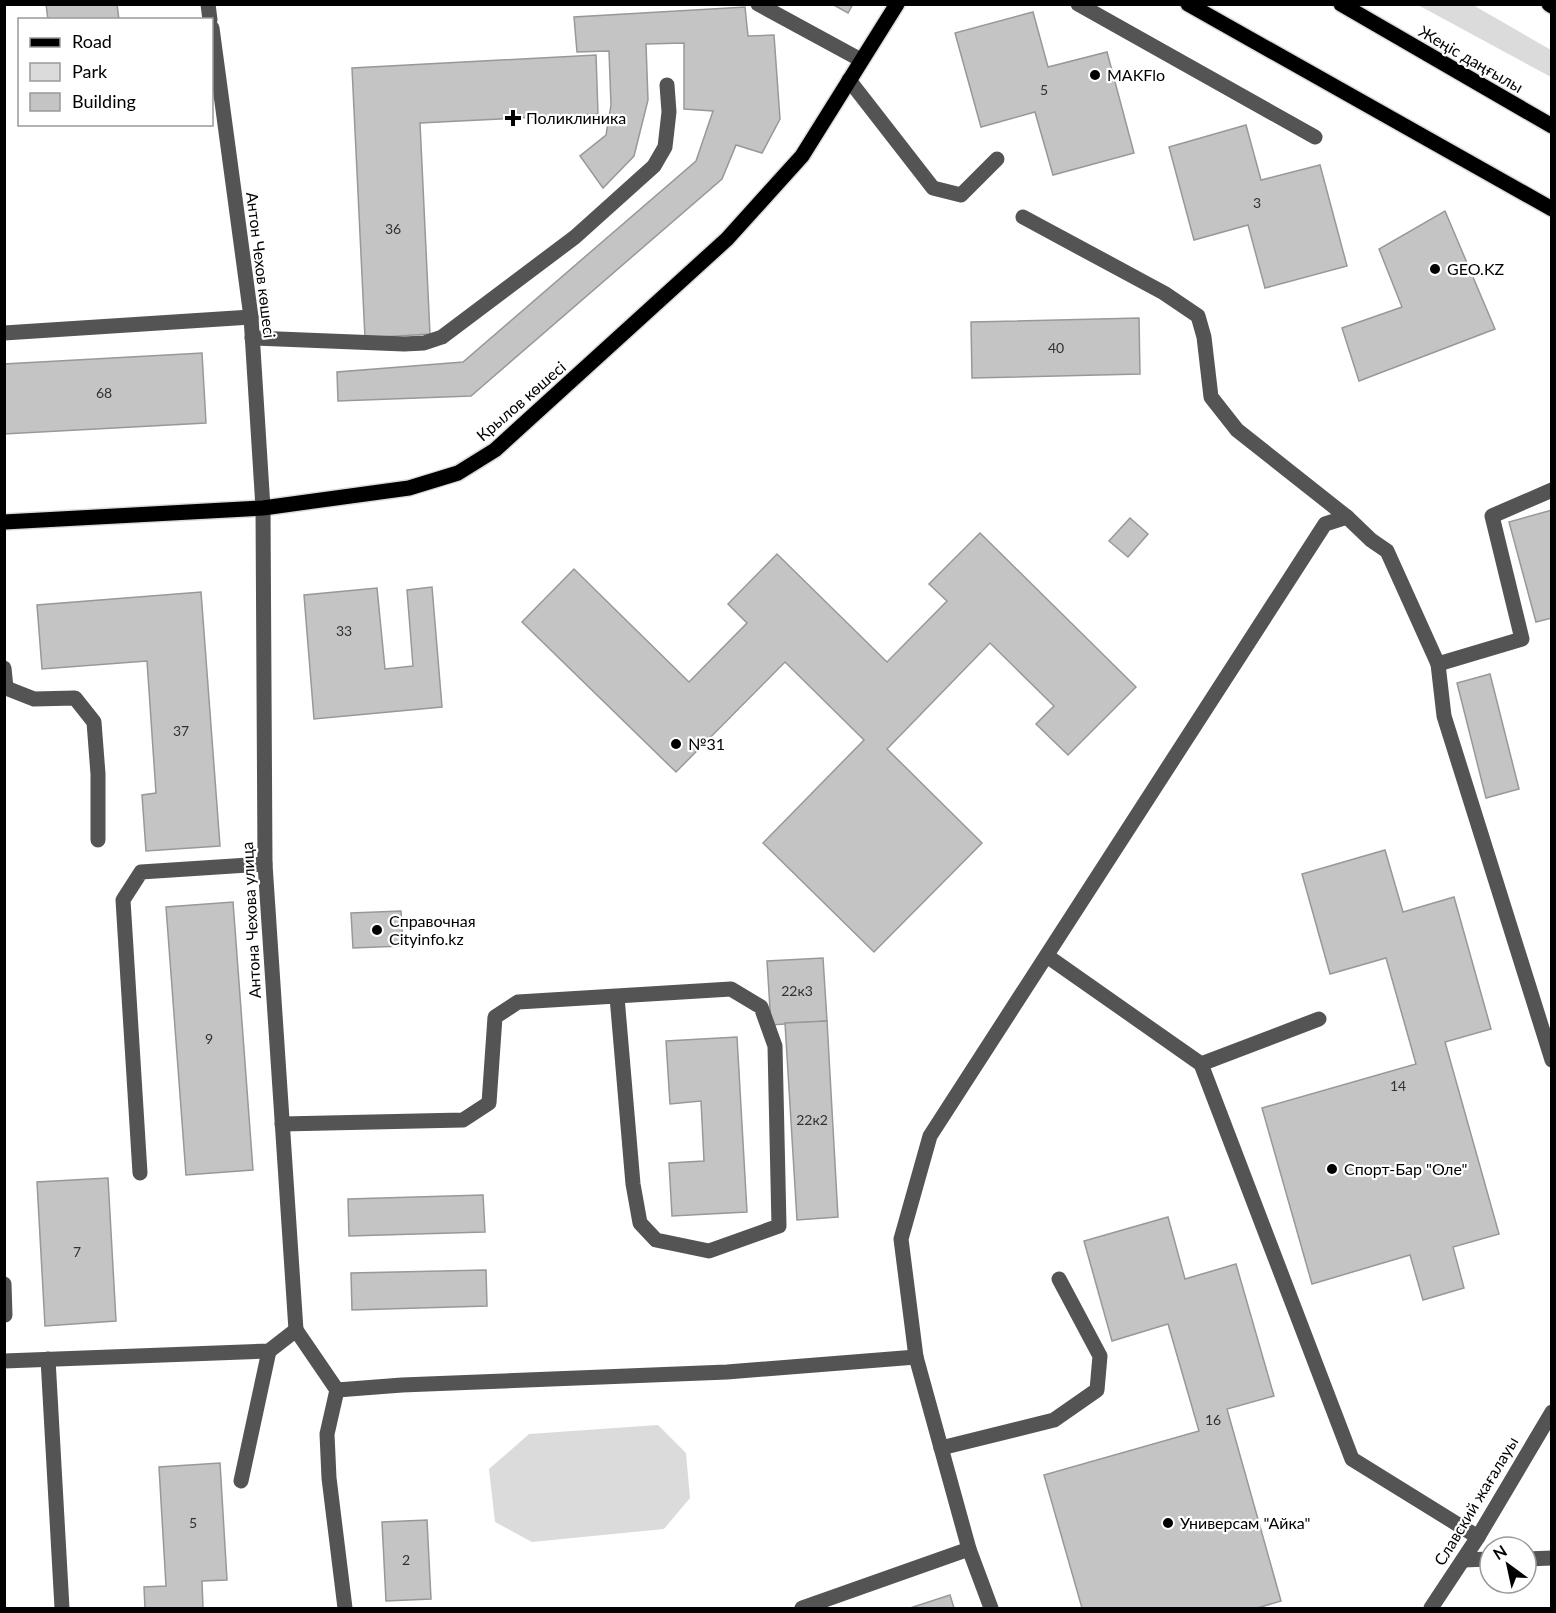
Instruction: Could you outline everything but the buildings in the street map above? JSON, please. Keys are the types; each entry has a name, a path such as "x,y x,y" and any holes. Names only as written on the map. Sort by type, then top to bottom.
{"main road":[{"name":"Крылов көшесі","path":"4,522 263,508 409,488 458,473 495,450 727,239 802,156 897,4"},
{"path":"1188,4 1551,209"},
{"name":"Жеңіс даңғылы","path":"1341,4 1551,126"}],"street":[{"path":"758,4 861,60"},
{"path":"1078,4 1315,137"},
{"name":"Антон Чехов көшесі","path":"213,35 251,317 263,508"},
{"path":"849,80 933,188 961,195 997,159"},
{"path":"252,338 404,344 424,343 442,337 575,237 654,166 664,147 669,112 667,85"},
{"path":"1023,217 1164,293 1198,316 1204,337 1211,397 1237,430 1387,551 1438,664 1444,716 1551,1060"},
{"path":"4,333 251,317"},
{"path":"1438,664 1522,639 1492,516 1551,490"},
{"name":"Антона Чехова улица","path":"263,508 265,864 296,1330"},
{"path":"991,1608 969,1549 916,1357 901,1239 930,1137 1325,524 1347,517"},
{"path":"4,668 6,688 34,699 75,698 94,722 98,774 98,840"},
{"path":"140,1173 123,900 141,872 265,864"},
{"path":"1047,956 1202,1064 1352,1459 1478,1537"},
{"path":"282,1124 463,1120 489,1103 495,1017 518,1002 731,989 761,1007 775,1046 779,1226 709,1251 656,1240 640,1223 633,1184 617,997"},
{"path":"1202,1064 1319,1019"},
{"path":"941,1448 1054,1420 1097,1390 1100,1356 1059,1279"},
{"path":"4,1284 5,1315"},
{"path":"4,1361 269,1351 296,1330 337,1390 327,1434 329,1478 345,1608"},
{"path":"241,1481 269,1351"},
{"path":"337,1390 727,1372 916,1357"},
{"path":"48,1359 62,1608"},
{"name":"Славский жағалауы","path":"1479,1535 1545,1430 1551,1412"},
{"name":"Славский жағалауы","path":"1431,1608 1478,1537"},
{"path":"802,1608 969,1549"},
{"path":"1463,1560 1478,1560"}],"green space":[{"path":"1418,5 1473,5 1551,50 1551,77"},
{"path":"658,1425 686,1453 690,1498 664,1529 532,1542 495,1522 489,1469 529,1434"}],"place":[{"name":"MAKFlo","path":"1095,75"},
{"name":"Поликлиника","path":"513,118"},
{"name":"GEO.KZ","path":"1435,269"},
{"name":"№31","path":"676,744"},
{"name":"Справочная Cityinfo.kz","path":"377,930"},
{"name":"Спорт-Бар \"Оле\"","path":"1332,1169"},
{"name":"Универсам \"Айка\"","path":"1168,1523"}]}
